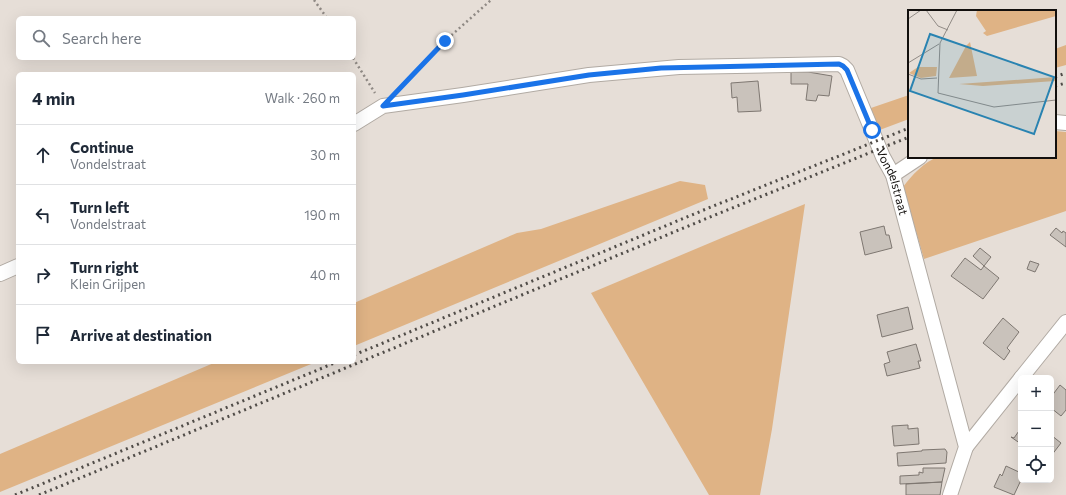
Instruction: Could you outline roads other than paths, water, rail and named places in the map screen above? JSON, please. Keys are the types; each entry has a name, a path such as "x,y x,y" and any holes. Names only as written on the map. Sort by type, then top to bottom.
{"street":[{"name":"Vondelstraat","path":"356,123 383,106 589,75 661,68 839,64 843,66 847,70 883,157 893,175 966,447"},
{"path":"1056,122 1066,123"},
{"path":"893,175 918,158"},
{"path":"0,274 16,267"},
{"path":"1023,375 1066,322"},
{"path":"950,495 966,447 1018,382"}],"railway":[{"path":"1056,77 1066,73"},
{"path":"1056,86 1066,83"},
{"path":"356,354 711,207 908,128"},
{"path":"356,364 715,215 908,137"},
{"path":"15,495 332,364"},
{"path":"39,495 355,364"}]}
